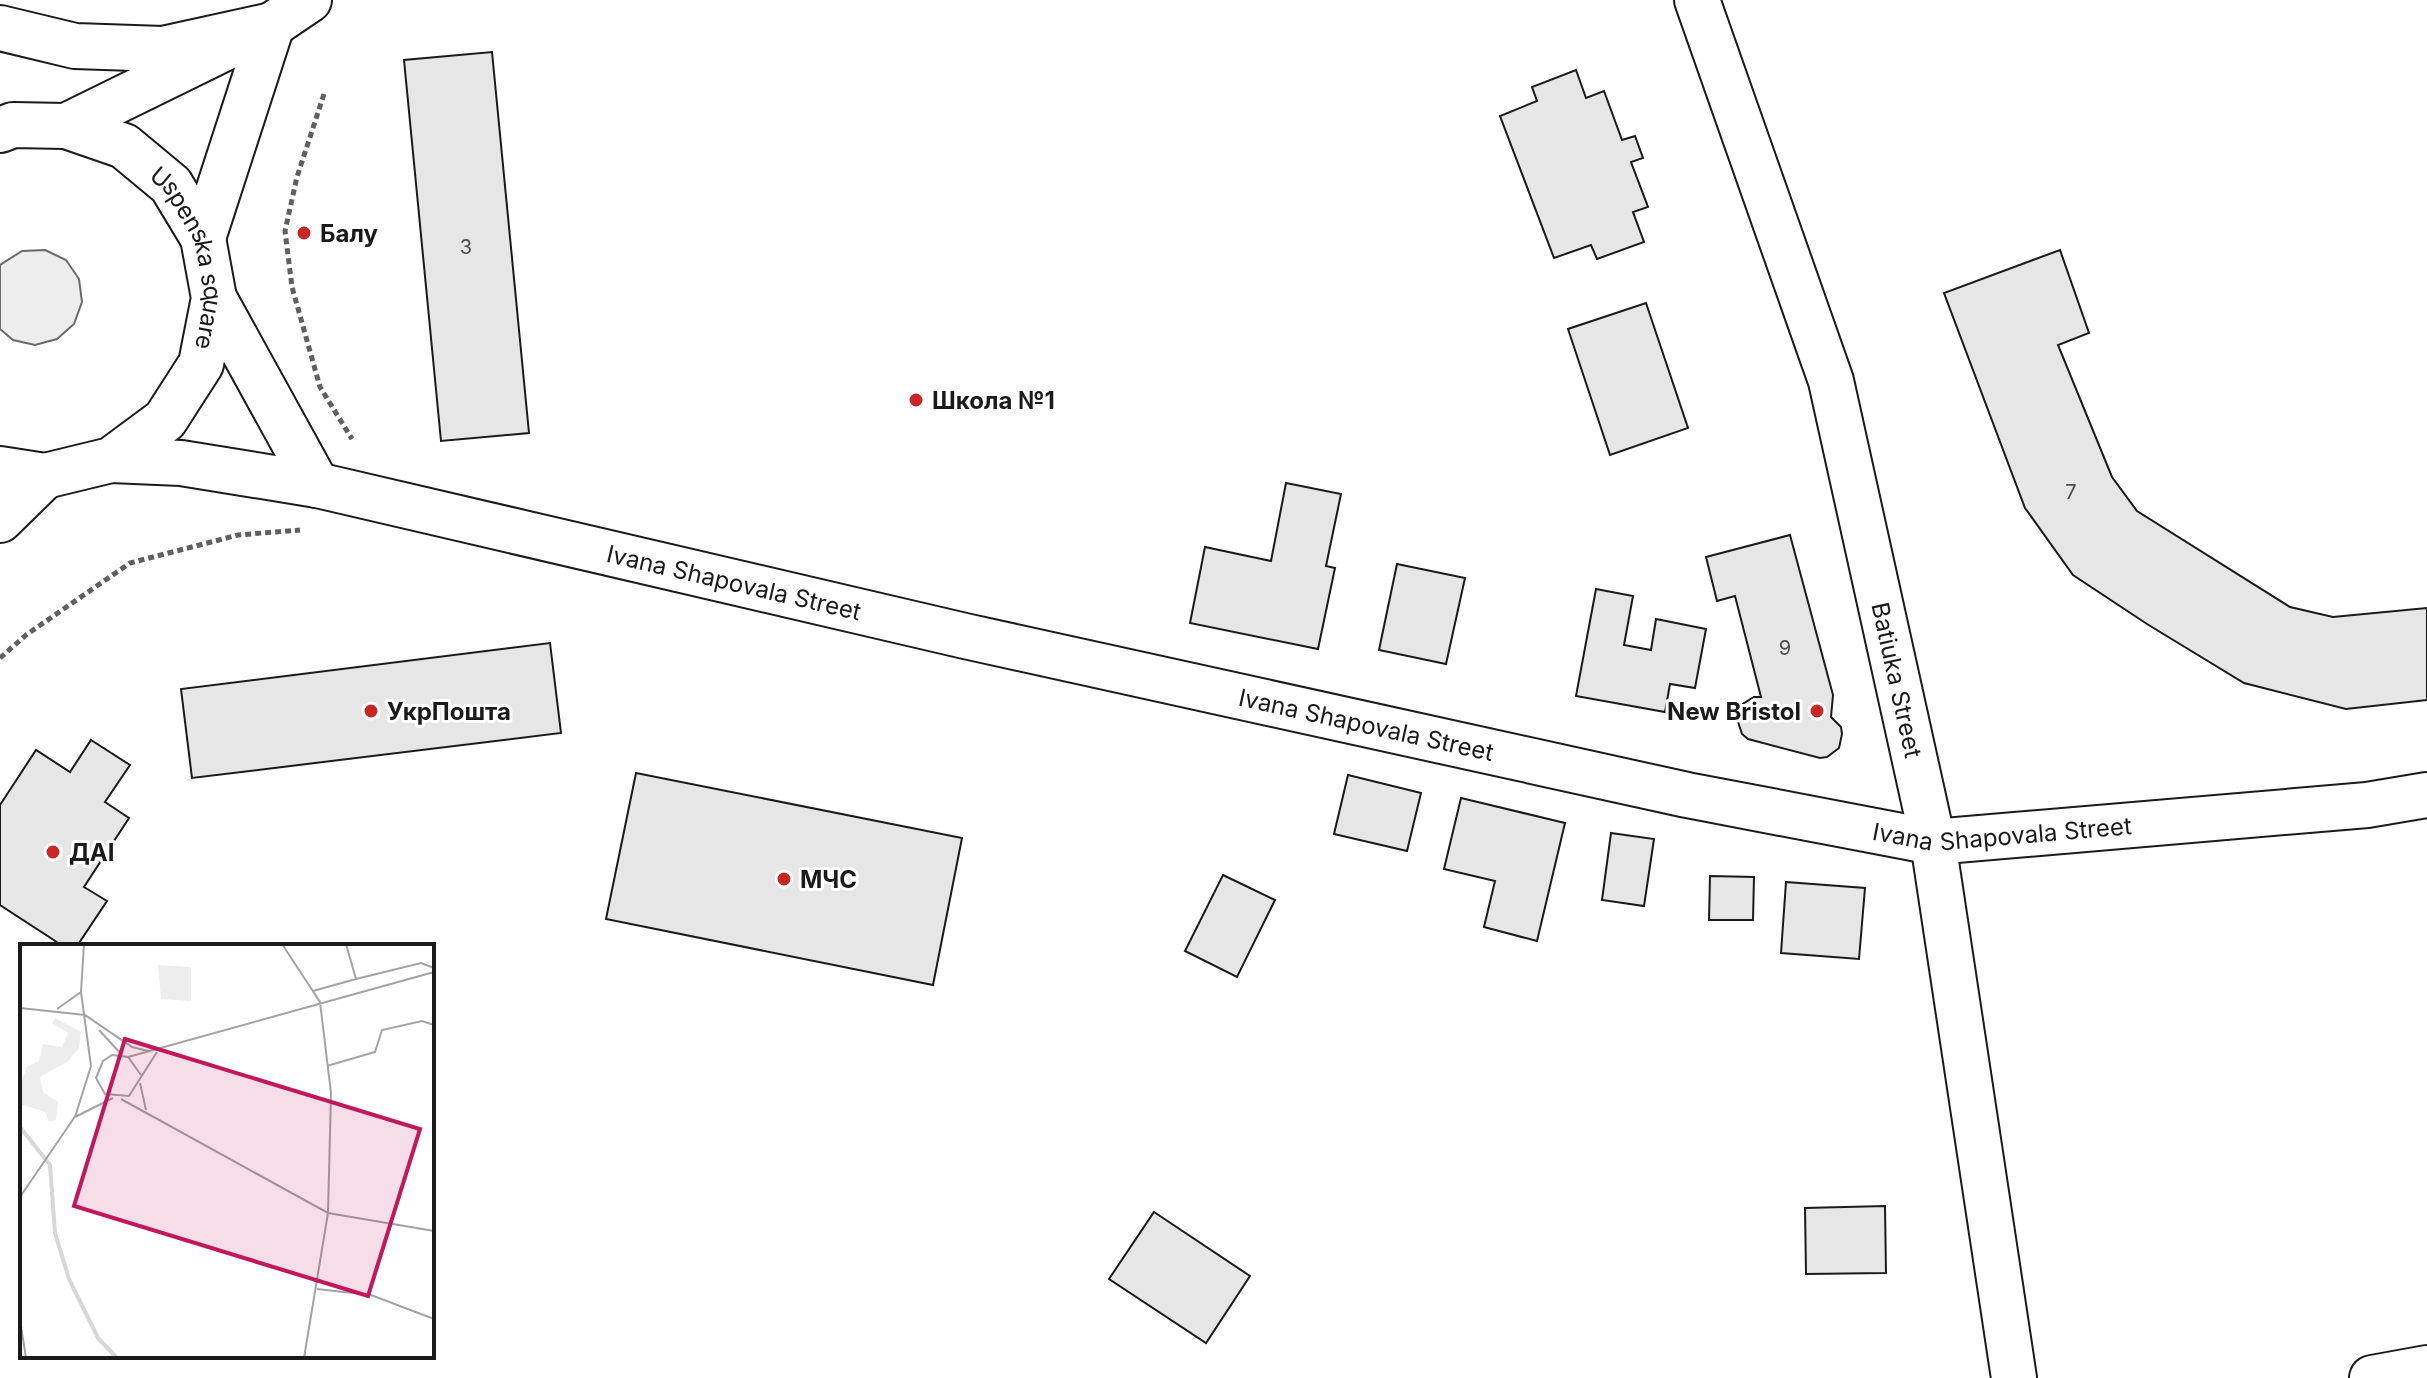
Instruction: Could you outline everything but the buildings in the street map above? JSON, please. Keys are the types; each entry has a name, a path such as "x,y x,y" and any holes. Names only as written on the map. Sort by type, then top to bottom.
{"street":[{"path":"66,126 272,25 309,0"},
{"name":"Batiuka Street","path":"1697,0 1831,381 1933,842 2014,1378"},
{"path":"0,28 75,46 163,49 272,25"},
{"path":"203,238 272,25"},
{"name":"Uspenska square","path":"0,469 45,476 111,460 165,420 201,364 214,298 203,238 171,185 124,146 66,126 4,124"},
{"path":"214,298 317,485"},
{"name":"Ivana Shapovala Street","path":"111,460 181,463 317,485 965,636 1641,785 1933,842 2367,805 2427,795"},
{"path":"0,520 45,476"},
{"path":"2372,1378 2427,1368"}],"path":[{"path":"324,94 297,177 285,231 292,287 320,387 352,439"},
{"path":"0,658 26,635 130,563 238,535 310,529"}],"shaded area":[{"path":"45,250 66,260 79,279 82,302 74,324 57,339 35,345 13,340 0,329 0,265 22,251"}],"place":[{"name":"Балу","path":"304,233"},
{"name":"Школа №1","path":"916,400"},
{"name":"УкрПошта","path":"371,711"},
{"name":"New Bristol","path":"1817,711"},
{"name":"ДАI","path":"53,852"},
{"name":"МЧС","path":"784,879"}]}
